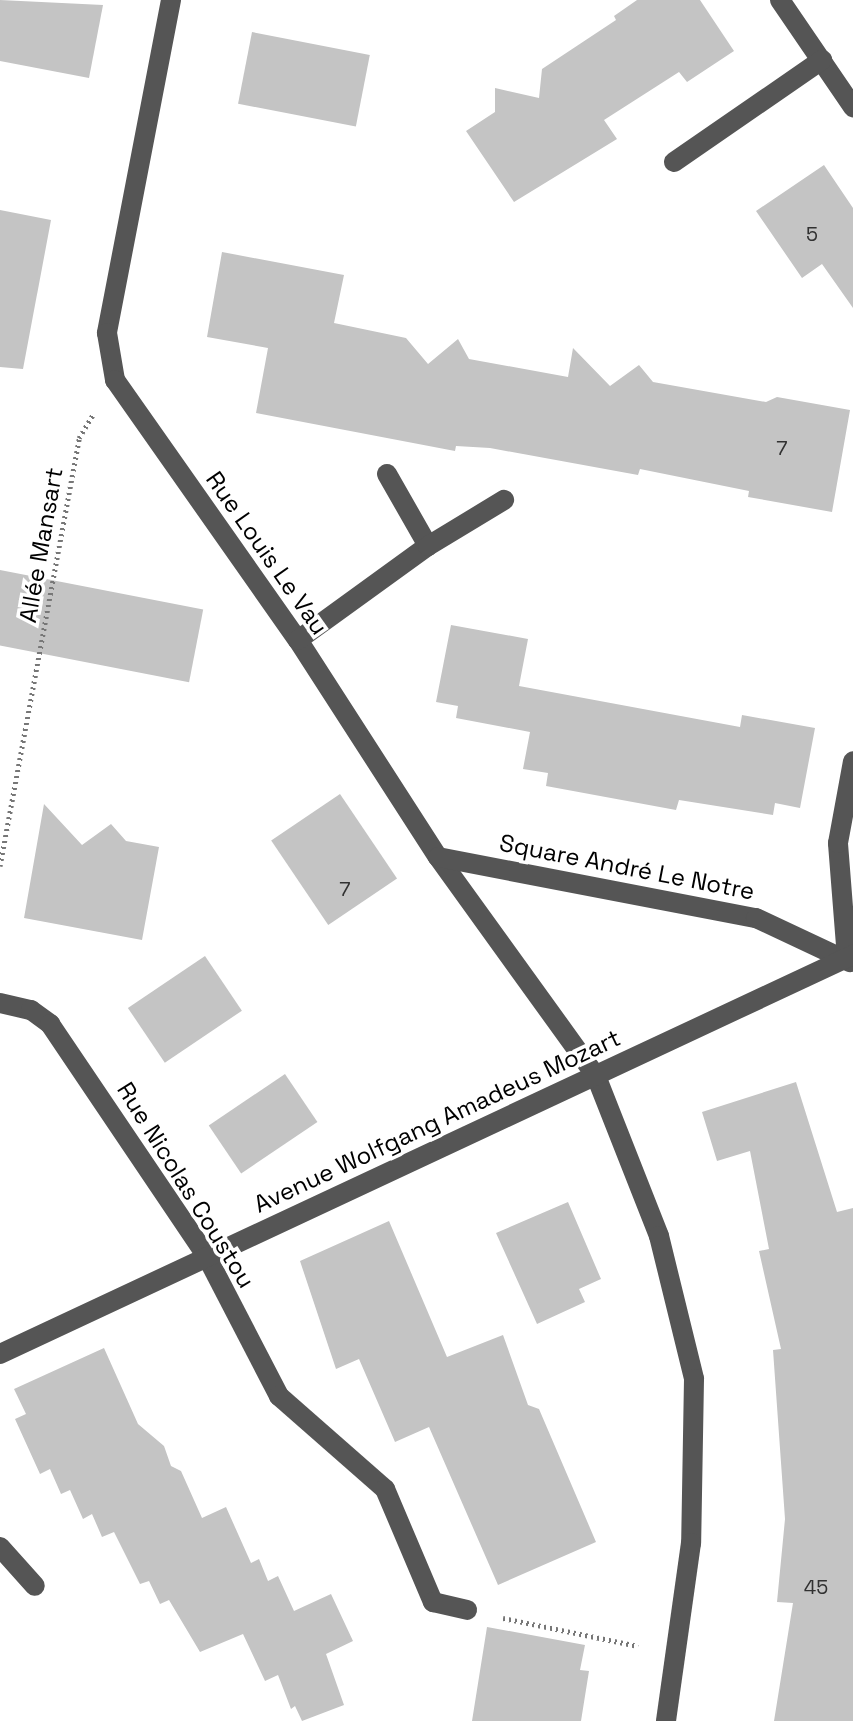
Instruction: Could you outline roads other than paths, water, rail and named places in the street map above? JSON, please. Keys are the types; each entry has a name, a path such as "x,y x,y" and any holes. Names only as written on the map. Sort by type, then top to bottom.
{"street":[{"name":"Rue Louis Le Vau","path":"171,0 107,333 115,380 298,640 438,857 596,1076 659,1236 694,1379 691,1543 679,1654 666,1721"},
{"path":"780,0 853,107"},
{"path":"674,162 822,60"},
{"path":"387,474 428,546"},
{"path":"298,640 428,546 504,500"},
{"path":"851,959 838,843 853,761"},
{"name":"Square André Le Notre","path":"438,857 756,918 851,959"},
{"name":"Avenue Wolfgang Amadeus Mozart","path":"0,1354 851,959"},
{"name":"Rue Nicolas Coustou","path":"0,1003 31,1010 50,1024 207,1257 279,1396 385,1489 433,1602 467,1610"},
{"path":"0,1547 35,1586"}]}
